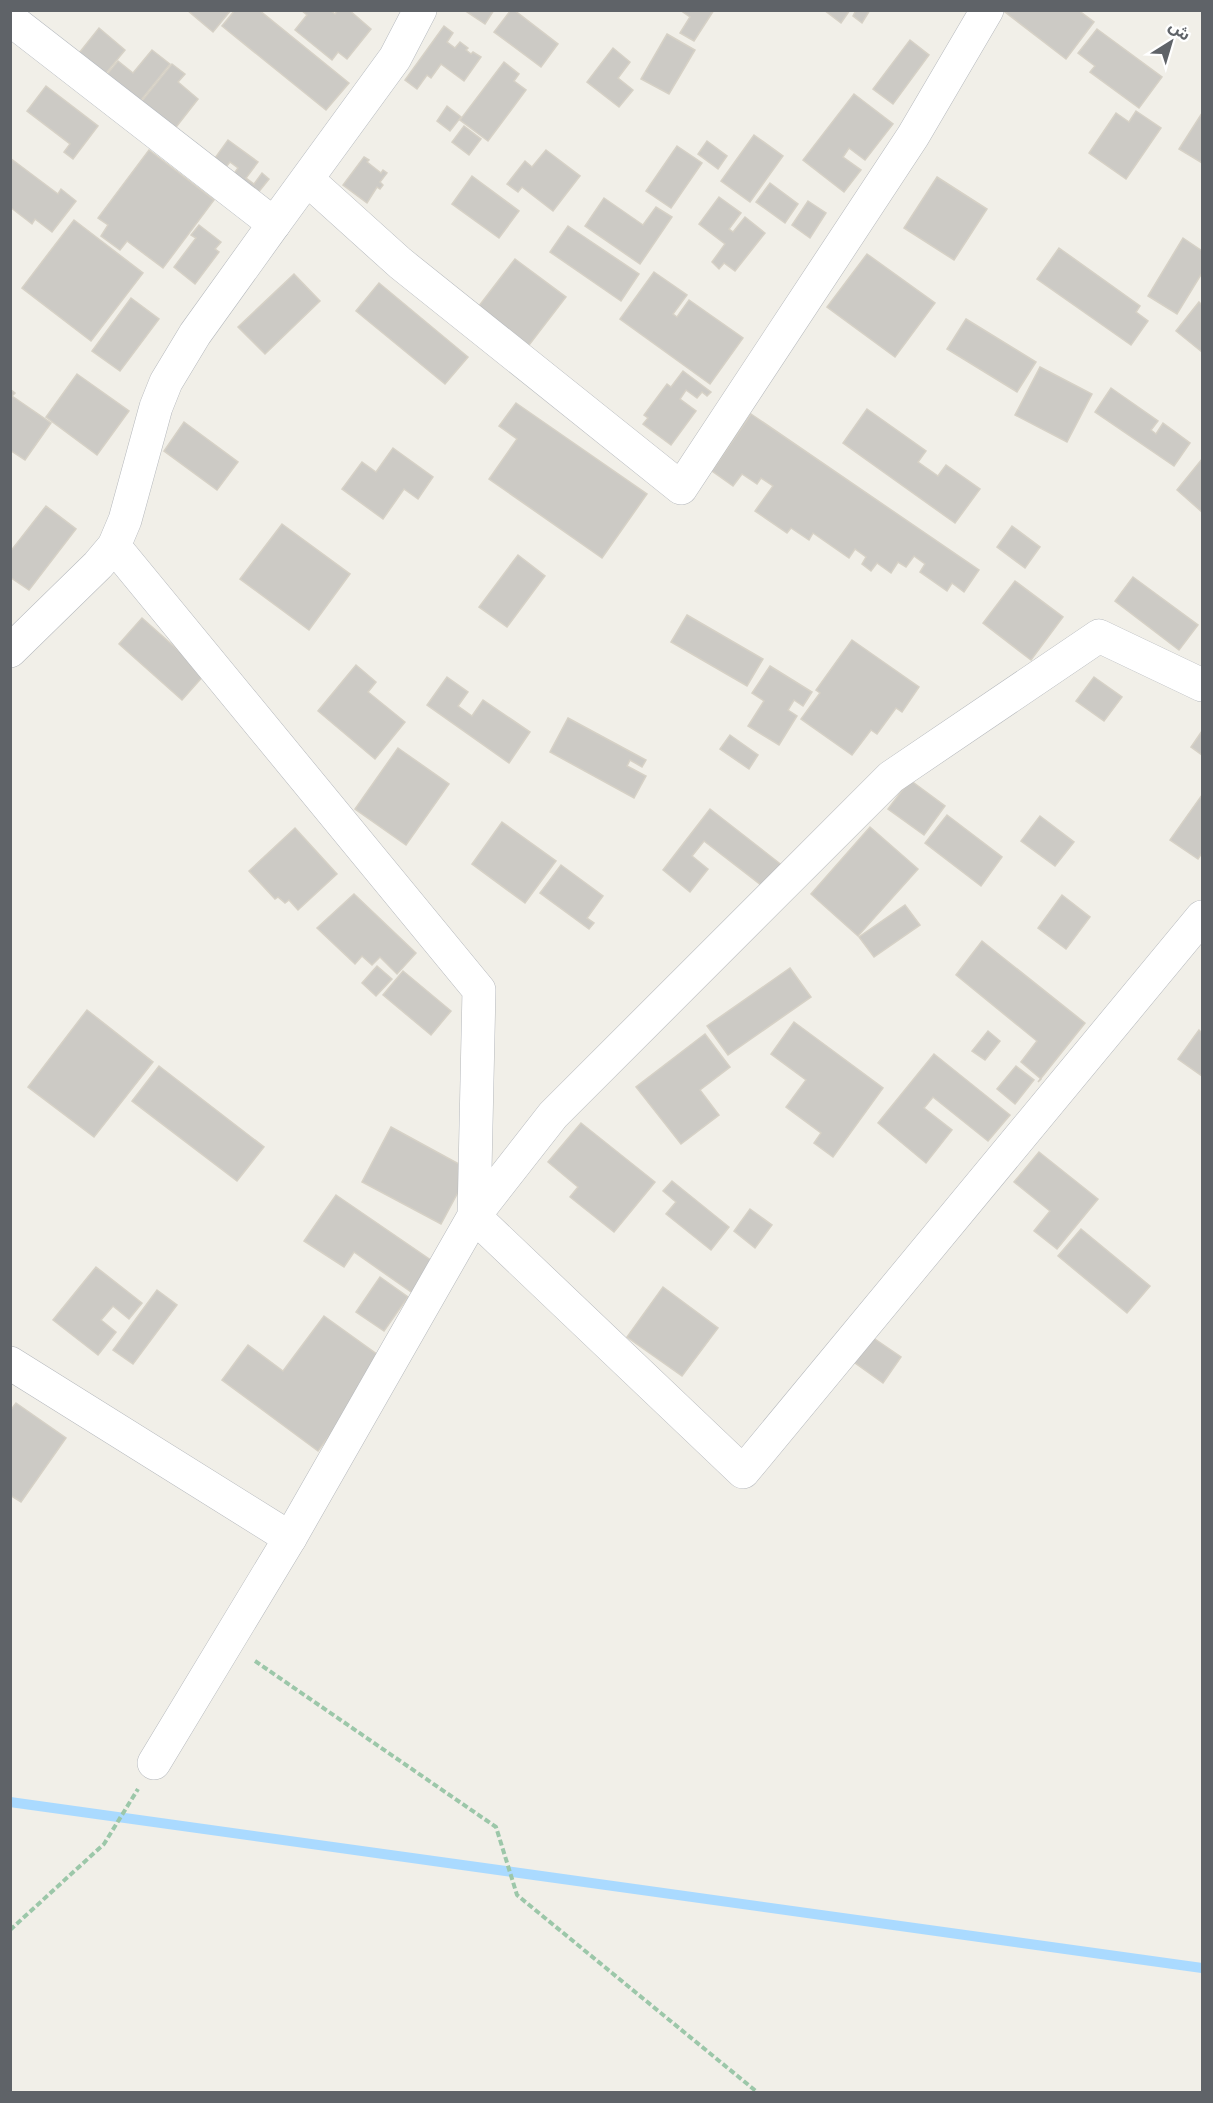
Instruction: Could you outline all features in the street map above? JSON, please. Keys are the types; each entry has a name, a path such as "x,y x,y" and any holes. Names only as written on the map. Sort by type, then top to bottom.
{"street":[{"path":"10,651 98,565 114,546 166,382 195,334 395,58 420,10"},
{"path":"308,180 400,263 681,488 913,136 987,10"},
{"path":"10,19 274,224"},
{"path":"114,546 479,990 474,1216 743,1472 1203,917"},
{"path":"154,1762 290,1538 474,1216 553,1116 891,777 1099,636 1203,685"},
{"path":"10,1363 290,1538"}],"path":[{"path":"227,1642 496,1827 517,1895 757,2092"},
{"path":"10,1930 104,1844 154,1762"}],"building":[{"path":"187,10 231,10 213,32"},
{"path":"235,10 259,10 349,83 326,110 222,26"},
{"path":"301,10 330,10 335,14 338,10 349,10 371,29 347,59 338,52 332,60 295,30 307,15"},
{"path":"464,10 494,10 485,24"},
{"path":"511,10 558,44 541,67 494,32"},
{"path":"680,10 714,10 694,41 680,33 690,17"},
{"path":"824,10 850,10 841,23"},
{"path":"856,10 870,10 862,23 853,16"},
{"path":"1006,10 1078,10 1094,22 1066,59 1005,12"},
{"path":"444,26 453,33 447,42 455,48 460,42 468,48 466,50 471,54 473,52 481,57 464,81 441,64 431,78 427,75 417,89 405,80"},
{"path":"99,28 125,50 102,78 76,57"},
{"path":"1097,29 1162,77 1139,108 1090,72 1095,66 1078,53"},
{"path":"667,34 695,50 669,94 641,79"},
{"path":"910,40 929,55 893,104 873,89"},
{"path":"613,48 630,62 618,78 633,90 619,107 587,82"},
{"path":"152,50 170,64 137,105 104,78 118,61 133,73"},
{"path":"504,62 519,74 514,81 526,90 488,141 460,120"},
{"path":"172,64 185,74 178,82 198,99 173,131 137,107"},
{"path":"46,86 98,126 73,159 64,152 70,144 27,111"},
{"path":"854,94 893,124 865,160 849,148 843,157 861,170 844,192 803,160"},
{"path":"447,106 461,117 450,131 437,121"},
{"path":"1136,111 1161,128 1126,179 1089,153 1116,113 1129,122"},
{"path":"1202,113 1202,163 1179,149"},
{"path":"464,126 481,139 469,155 452,142"},
{"path":"754,135 783,156 750,202 721,181"},
{"path":"228,140 258,162 246,178 254,184 262,173 269,179 257,194 233,175 238,168 230,162 226,167 215,158"},
{"path":"707,141 727,156 718,169 698,154"},
{"path":"677,146 702,163 671,208 646,191"},
{"path":"149,150 214,200 163,268 127,241 120,250 101,236 108,225 98,218"},
{"path":"546,150 580,176 553,211 522,187 518,192 507,184 525,161 532,167"},
{"path":"364,157 381,173 383,170 387,173 380,182 383,185 380,189 377,187 367,203 343,185"},
{"path":"10,158 58,194 61,189 76,201 52,232 35,219 32,224 10,207"},
{"path":"472,176 519,211 499,238 452,204"},
{"path":"937,177 987,209 954,260 904,228"},
{"path":"770,183 798,204 785,223 756,202"},
{"path":"719,197 741,213 729,229 733,232 745,217 765,233 735,271 724,263 719,269 712,262 725,244 699,224"},
{"path":"604,198 643,225 656,207 672,217 640,264 585,226"},
{"path":"808,201 826,213 810,238 792,225"},
{"path":"74,220 143,273 91,341 22,288"},
{"path":"199,225 221,242 215,249 219,252 195,284 174,267 196,238 191,235"},
{"path":"568,226 639,274 621,301 550,252"},
{"path":"1183,238 1202,251 1202,273 1177,314 1148,296"},
{"path":"1059,248 1140,306 1136,312 1148,321 1131,345 1037,279"},
{"path":"867,254 935,303 895,357 827,307"},
{"path":"515,259 566,297 526,349 475,311"},
{"path":"654,272 687,295 673,314 677,317 689,300 743,338 710,384 620,319"},
{"path":"294,274 320,301 265,354 238,327"},
{"path":"379,283 468,357 445,384 356,311"},
{"path":"131,298 159,319 120,371 92,351"},
{"path":"1199,302 1202,305 1202,352 1176,331"},
{"path":"966,319 1036,362 1017,392 947,349"},
{"path":"1040,367 1092,394 1067,442 1015,415"},
{"path":"683,371 711,392 707,396 702,392 697,398 686,390 680,399 696,411 671,445 643,424 648,418 644,415 667,384 671,387"},
{"path":"77,374 129,411 97,455 46,417"},
{"path":"1111,388 1158,421 1151,430 1156,434 1163,423 1190,443 1174,466 1095,412"},
{"path":"10,389 15,393 12,396 51,423 25,460 10,450"},
{"path":"516,403 647,494 602,558 489,479 517,439 499,426"},
{"path":"867,409 926,451 918,462 938,476 946,465 980,489 955,523 843,443"},
{"path":"751,414 979,570 964,592 952,583 947,591 920,572 925,564 914,556 906,567 898,562 891,573 877,563 871,571 862,564 866,557 855,549 849,558 813,533 809,540 791,528 787,533 755,511 773,486 761,478 757,484 742,474 733,486 712,471"},
{"path":"184,422 238,462 217,490 164,451"},
{"path":"393,448 433,477 418,499 404,489 383,519 342,489 362,462 376,472"},
{"path":"1202,459 1202,512 1177,490"},
{"path":"46,506 76,529 29,590 10,577 10,552"},
{"path":"282,524 350,574 309,630 240,579"},
{"path":"1012,526 1040,547 1025,568 997,547"},
{"path":"518,555 545,576 507,627 479,607"},
{"path":"1133,577 1198,625 1179,650 1115,601"},
{"path":"1015,581 1063,617 1031,660 983,623"},
{"path":"687,615 763,659 747,686 671,642"},
{"path":"142,618 205,674 182,700 119,644"},
{"path":"852,640 919,687 902,712 896,708 877,734 871,730 852,755 801,719 820,693 816,690"},
{"path":"356,665 376,682 368,692 405,722 375,759 318,711"},
{"path":"770,666 812,692 803,706 794,700 788,710 797,716 779,745 748,726 764,701 752,693"},
{"path":"447,677 468,692 458,706 472,716 483,700 530,732 509,763 427,705"},
{"path":"1094,677 1122,697 1104,721 1076,701"},
{"path":"568,718 646,760 642,767 630,760 627,766 646,776 634,798 550,752"},
{"path":"1202,731 1202,755 1191,747"},
{"path":"730,735 758,755 749,769 720,749"},
{"path":"398,748 449,784 406,845 355,809"},
{"path":"910,780 945,806 924,835 888,809"},
{"path":"1202,795 1202,853 1198,859 1170,840"},
{"path":"710,809 783,866 765,888 704,841 692,856 708,869 690,892 663,870"},
{"path":"947,815 1002,857 981,886 925,843"},
{"path":"1040,816 1074,842 1055,866 1021,841"},
{"path":"502,822 556,861 525,903 472,864"},
{"path":"870,827 918,869 858,936 811,894"},
{"path":"295,828 337,874 298,910 289,900 285,903 278,897 275,899 249,871"},
{"path":"561,865 603,896 587,918 594,923 589,929 540,893"},
{"path":"354,894 416,953 397,974 380,957 372,965 362,956 355,964 317,928"},
{"path":"1062,895 1090,917 1066,949 1038,928"},
{"path":"905,905 920,925 874,957 859,937"},
{"path":"982,941 1085,1023 1041,1079 1021,1062 1037,1041 956,975"},
{"path":"377,966 392,979 376,996 362,983"},
{"path":"790,968 811,997 728,1055 707,1026"},
{"path":"403,971 451,1011 431,1035 383,995"},
{"path":"87,1010 153,1062 94,1137 28,1087"},
{"path":"794,1022 883,1088 833,1157 814,1143 821,1133 786,1107 806,1080 771,1054"},
{"path":"1199,1030 1202,1033 1202,1076 1178,1059"},
{"path":"988,1031 1000,1041 985,1060 972,1051"},
{"path":"705,1034 730,1067 700,1090 719,1115 681,1144 636,1087"},
{"path":"934,1054 1010,1115 988,1141 933,1097 924,1108 952,1130 926,1163 878,1123"},
{"path":"159,1066 264,1147 237,1181 132,1101"},
{"path":"1016,1066 1034,1080 1015,1104 997,1089"},
{"path":"581,1123 655,1182 614,1232 570,1197 578,1187 548,1162"},
{"path":"391,1127 470,1170 441,1224 362,1182"},
{"path":"1039,1152 1098,1199 1057,1249 1034,1231 1050,1211 1014,1182"},
{"path":"672,1181 729,1227 711,1250 666,1214 676,1202 663,1191"},
{"path":"336,1195 435,1263 414,1294 354,1252 344,1267 304,1241"},
{"path":"750,1209 772,1225 755,1248 734,1231"},
{"path":"1081,1229 1150,1286 1127,1313 1058,1256"},
{"path":"96,1267 142,1303 129,1319 113,1306 101,1320 116,1332 98,1355 53,1320"},
{"path":"380,1277 408,1297 384,1331 356,1312"},
{"path":"663,1287 718,1328 682,1376 627,1337"},
{"path":"157,1290 177,1305 133,1364 113,1350"},
{"path":"324,1316 385,1360 318,1451 222,1380 248,1345 283,1371"},
{"path":"869,1335 901,1357 883,1383 851,1360"},
{"path":"16,1403 66,1438 21,1502 10,1495 10,1411"}],"waterway":[{"path":"10,1802 1202,1968"}]}
